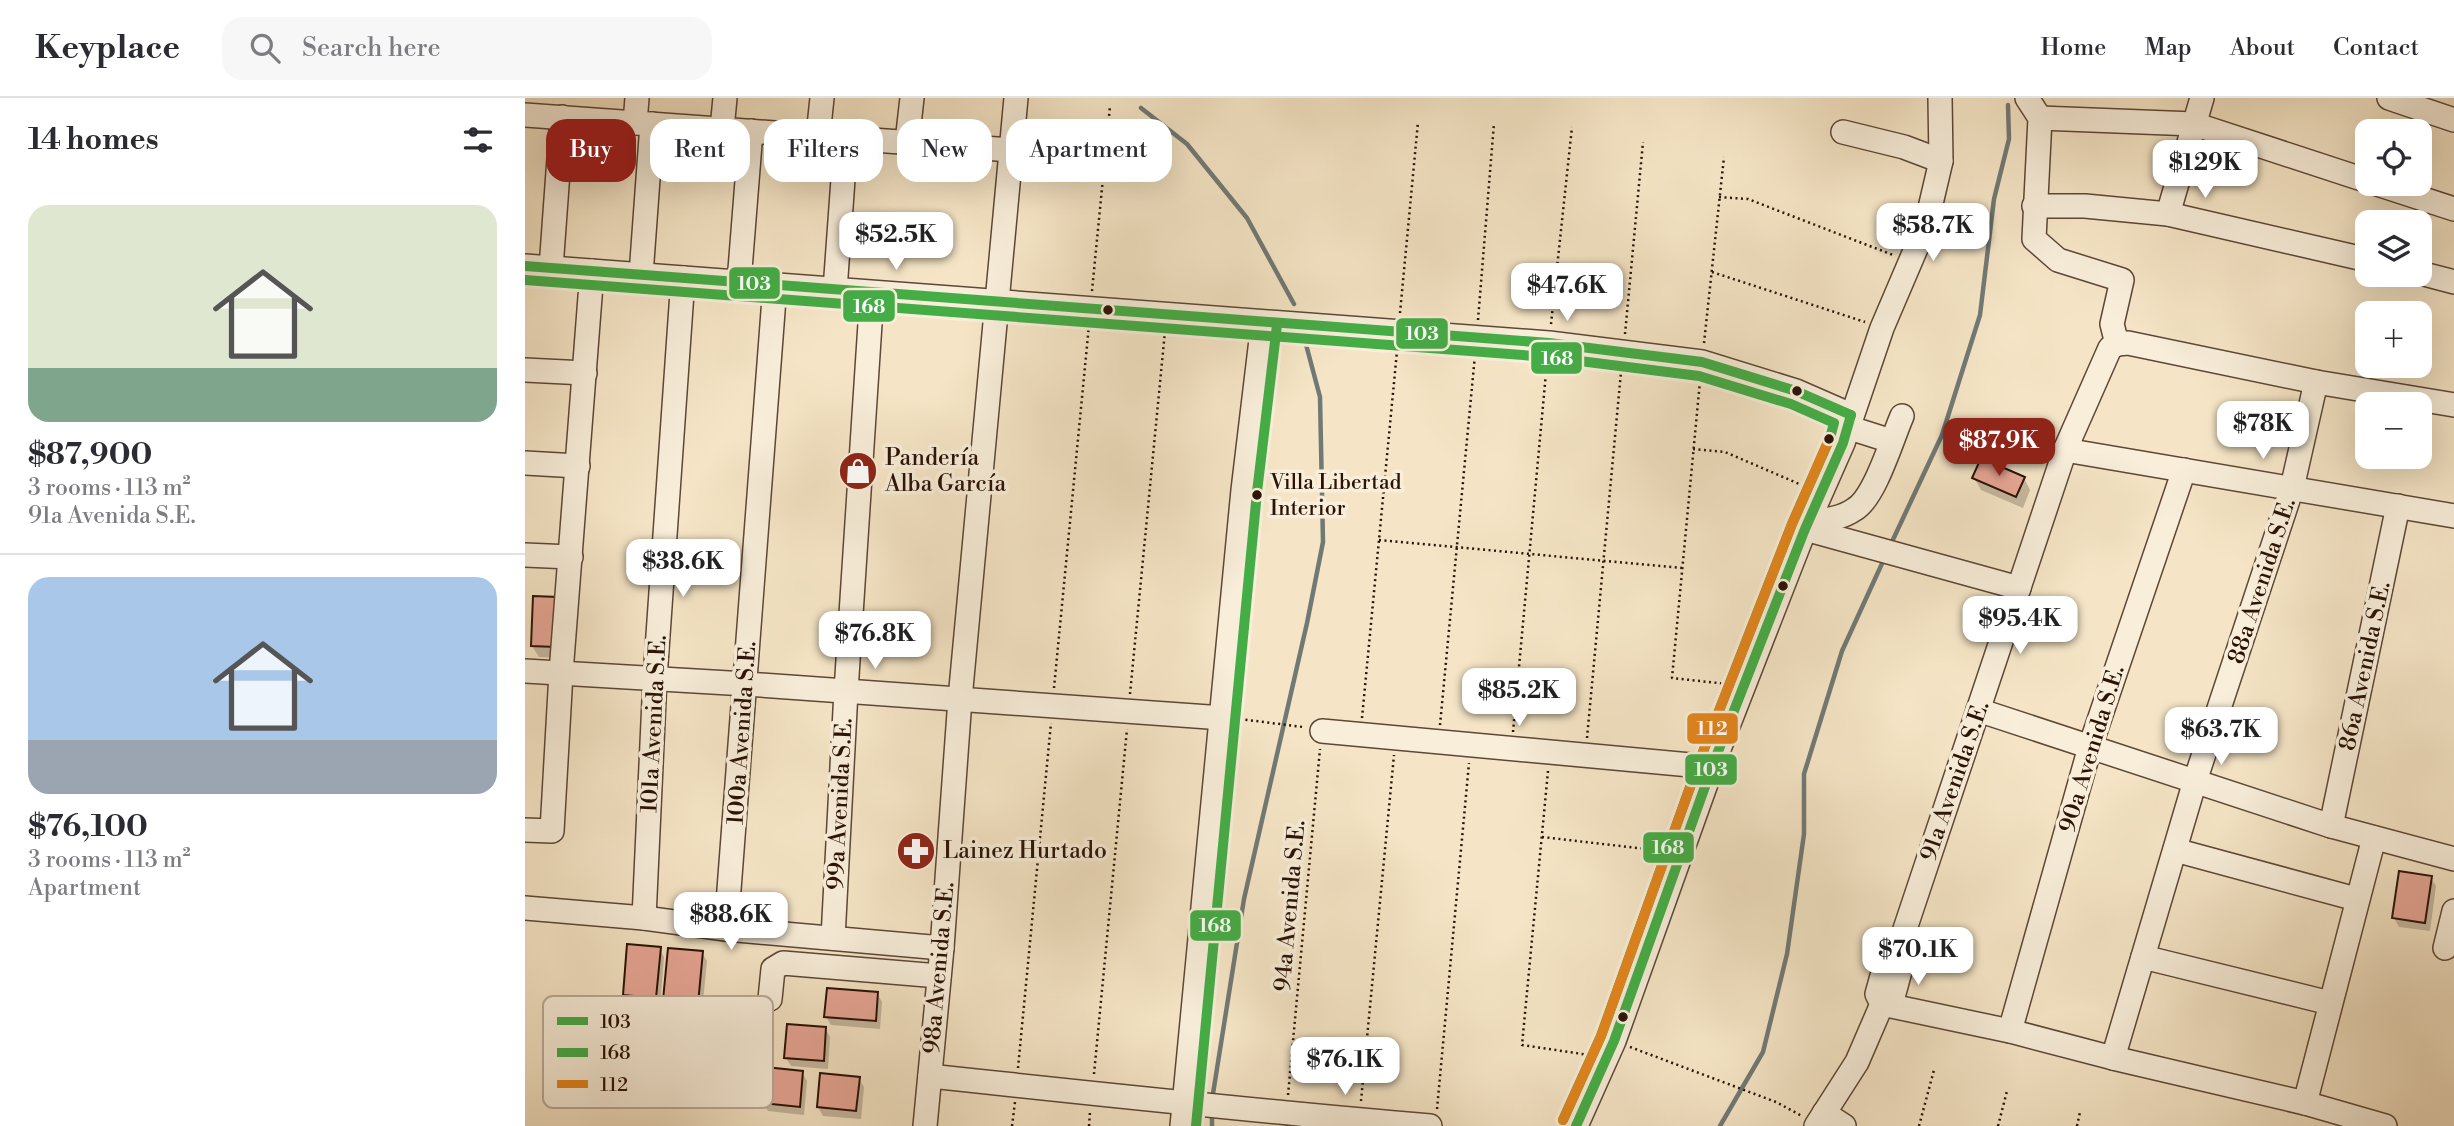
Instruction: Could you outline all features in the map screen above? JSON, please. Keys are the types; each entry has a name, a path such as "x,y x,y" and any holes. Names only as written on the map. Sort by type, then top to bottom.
{"street":[{"path":"637,98 644,123 641,275"},
{"path":"723,119 725,98"},
{"path":"820,119 822,98"},
{"path":"910,119 912,98"},
{"name":"98a Avenida S.E.","path":"1014,119 1016,98"},
{"path":"1576,1126 1610,1049 1711,767 1806,526 1843,443 1882,328 1926,225 1941,161 1940,98"},
{"path":"2027,98 2040,118 2034,206 2035,239 2058,260 2122,280 2112,324 2117,344 2128,343 2316,382 2454,405"},
{"path":"2168,214 2202,98"},
{"path":"2389,98 2454,120"},
{"path":"551,268 544,111 650,123"},
{"path":"2040,118 2194,124 2355,177"},
{"path":"740,282 751,131 764,132"},
{"path":"1843,132 1904,147 1941,161"},
{"path":"835,290 843,182"},
{"name":"98a Avenida S.E.","path":"925,1126 942,947 960,699 1008,182"},
{"path":"2414,196 2454,209"},
{"path":"2034,206 2085,206 2168,214 2355,257"},
{"path":"525,266 1549,343 1623,351 1702,362 1796,391 1891,441"},
{"path":"525,830 552,831 561,673 592,271"},
{"path":"2432,276 2454,282"},
{"name":"101a Avenida S.E.","path":"644,918 655,678 683,278"},
{"name":"100a Avenida S.E.","path":"726,929 775,285"},
{"name":"99a Avenida S.E.","path":"833,938 872,293"},
{"path":"1197,1111 1223,718 1243,490 1263,323"},
{"name":"91a Avenida S.E.","path":"1825,1123 1857,1062 1882,1004 1893,997 1902,964 1899,947 2065,450 2110,348 2117,344"},
{"path":"525,370 585,373"},
{"name":"88a Avenida S.E.","path":"2113,1058 2195,781 2292,488 2316,382"},
{"path":"1806,526 1834,519 1857,509 1870,494 1902,416"},
{"path":"2065,450 2454,516"},
{"path":"525,463 577,466"},
{"name":"90a Avenida S.E.","path":"2010,1031 2091,747 2184,470"},
{"name":"86a Avenida S.E.","path":"2331,826 2398,506"},
{"path":"1806,526 1887,553 2019,588"},
{"path":"525,555 571,557"},
{"path":"525,671 1223,718"},
{"path":"1978,710 2331,826 2454,858"},
{"path":"1322,731 1711,767"},
{"path":"2305,1103 2374,838"},
{"path":"2175,850 2356,899"},
{"path":"525,908 644,918 726,929 942,947"},
{"path":"2445,948 2454,911"},
{"path":"2143,957 2330,1003"},
{"path":"770,996 773,969 783,963 939,976"},
{"path":"1882,1004 2010,1031 2305,1103 2385,1126"},
{"path":"930,1076 1092,1092 1197,1111 1360,1120 1433,1119"}],"path":[{"path":"1090,310 1110,106"},
{"path":"1361,735 1418,122"},
{"path":"1438,742 1494,123"},
{"path":"1511,749 1572,127"},
{"path":"1585,756 1643,142"},
{"path":"1724,157 1672,678 1744,685"},
{"path":"1719,197 1748,199 1909,261"},
{"path":"1711,272 1882,328"},
{"path":"1693,449 1725,452 1820,492"},
{"path":"1379,540 1682,568"},
{"path":"1223,718 1290,724"},
{"name":"94a Avenida S.E.","path":"1286,1114 1322,731"},
{"path":"1360,1120 1395,738"},
{"path":"1433,1119 1471,745"},
{"path":"1550,752 1522,1045 1610,1049 1734,1087 1825,1123"},
{"path":"1542,837 1681,853"},
{"path":"1919,1126 1934,1070"},
{"path":"1998,1126 2007,1091"},
{"path":"2077,1126 2080,1112"}],"building":[{"path":"1981,458 2025,477 2016,497 1972,478"},
{"path":"533,596 558,597 556,647 531,646"},
{"path":"2399,871 2432,876 2425,923 2392,918"},
{"path":"627,944 661,947 656,996 623,995"},
{"path":"668,948 703,951 699,996 663,996"},
{"path":"827,988 878,992 876,1021 824,1017"},
{"path":"787,1024 826,1027 824,1061 784,1058"},
{"path":"773,1068 803,1071 800,1107 773,1104"},
{"path":"820,1073 860,1077 856,1111 817,1107"}],"waterway":[{"path":"1890,546 1942,435 1980,315 1994,199 2009,139 2008,105"},
{"path":"1141,108 1187,144 1247,218 1294,304"},
{"path":"1212,1100 1244,899 1323,542 1320,397 1304,337"},
{"path":"1720,1126 1763,1052 1787,954 1804,834 1804,774 1842,651 1885,557"},
{"path":"1212,1112 1212,1126"}],"transit line":[{"name":"103","path":"525,266 1549,343 1702,362 1796,391 1851,415"},
{"name":"168","path":"525,280 1548,357 1699,376 1791,404 1834,423 1699,762 1601,1036 1563,1120"},
{"name":"168","path":"1196,1126 1257,492 1277,325"},
{"name":"103","path":"1576,1126 1614,1041 1712,767 1805,529 1843,443 1851,415"},
{"name":"112","path":"1563,1120 1601,1036 1699,762 1792,524 1830,437"}],"place":[{"name":"Pandería Alba García","path":"858,471"},
{"name":"Villa Libertad Interior","path":"1257,495"},
{"name":"Lainez Hurtado","path":"916,851"}]}
